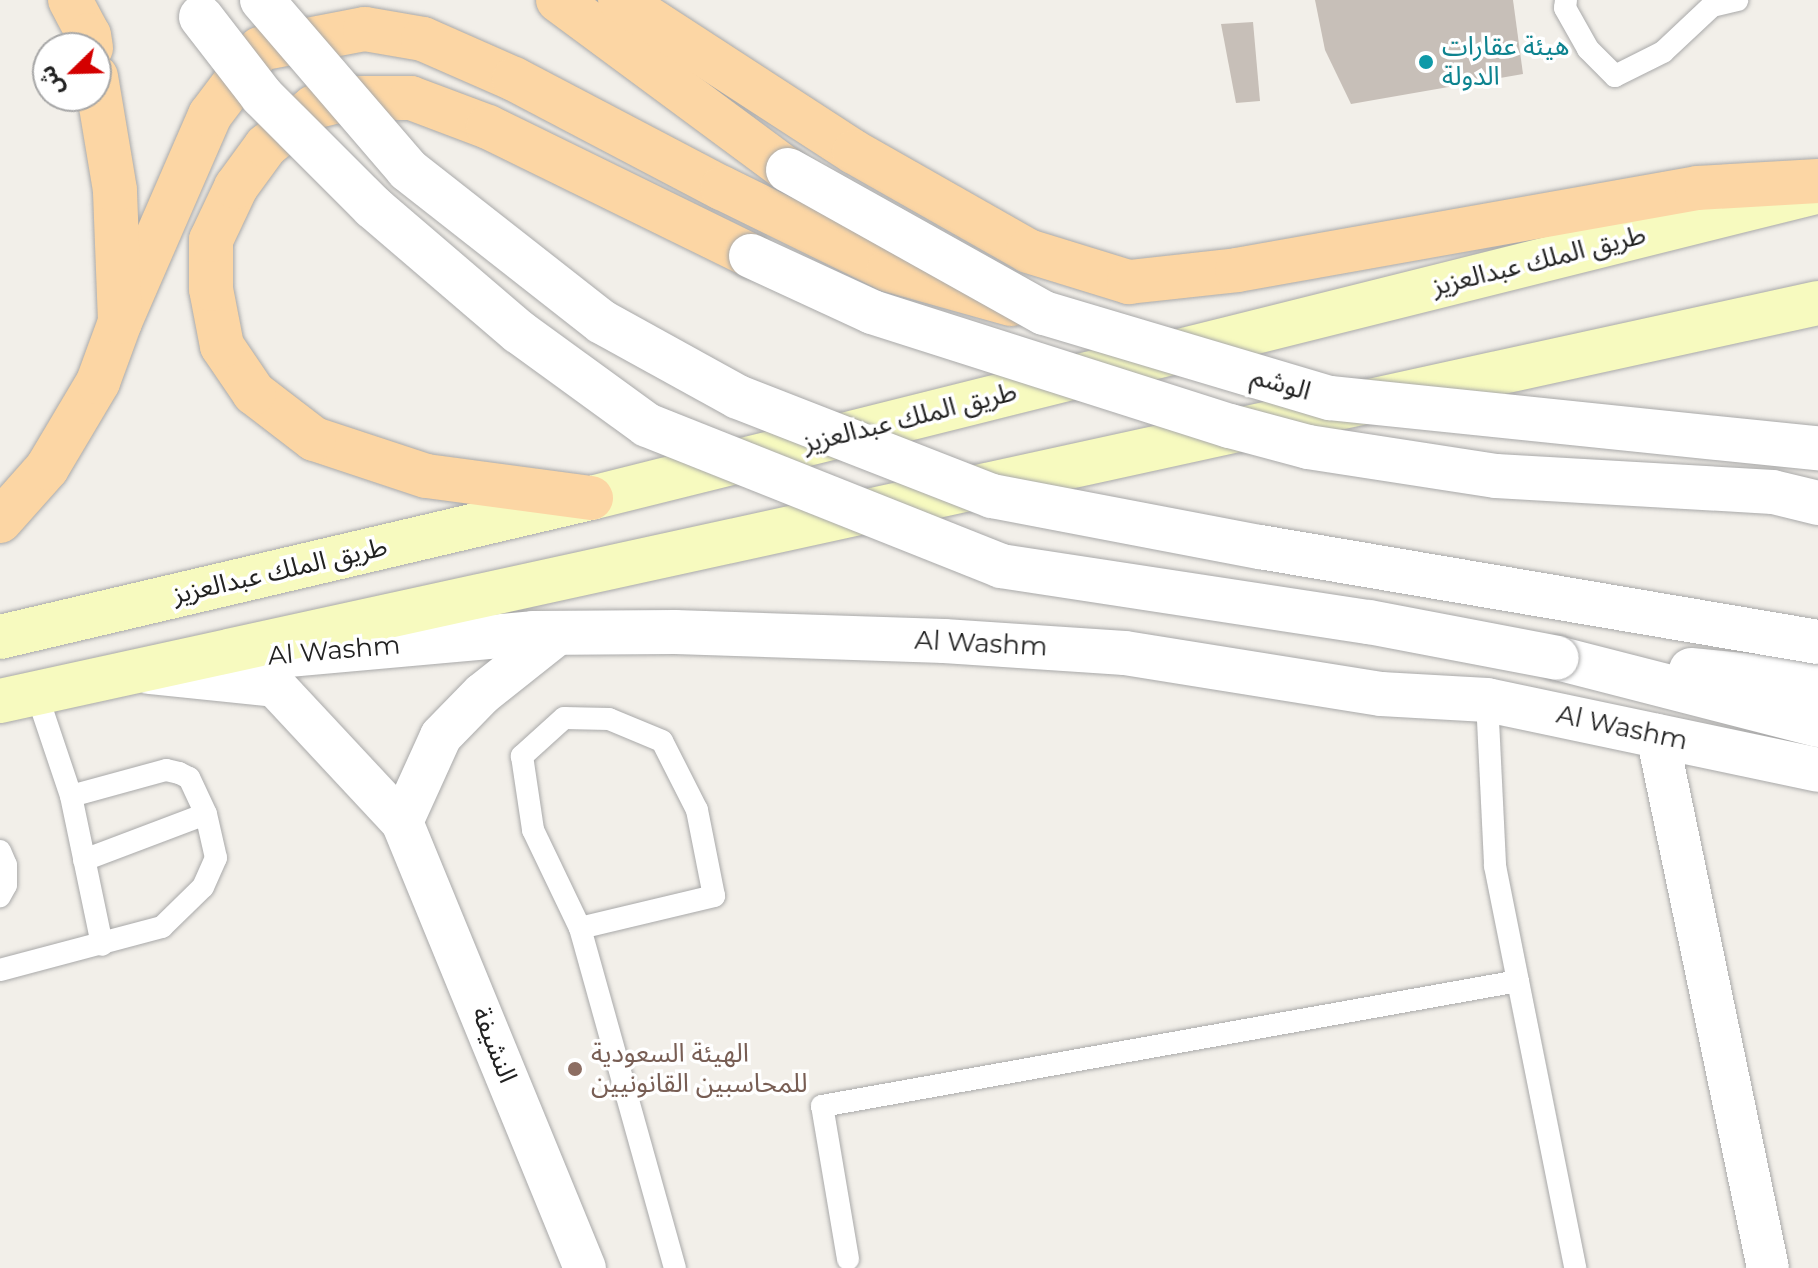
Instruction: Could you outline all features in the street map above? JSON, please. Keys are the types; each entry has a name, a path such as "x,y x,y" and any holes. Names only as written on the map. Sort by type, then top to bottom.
{"main road":[{"path":"70,0 87,32"},
{"path":"558,0 788,170"},
{"path":"620,0 854,152 1028,251 1129,282 1237,270 1697,188 1818,181"},
{"path":"0,521 54,456 98,382 120,322 210,115 260,49 365,29 423,39 514,79 722,188 889,270 1044,313"},
{"path":"591,498 426,476 314,439 254,393 222,346 211,289 211,240 236,187 266,146 314,107 350,98 411,98 488,127 751,256"},
{"path":"102,112 115,190 120,322"},
{"name":"طريق الملك عبدالعزيز","path":"0,637 591,498 1818,192"},
{"path":"18,697 1818,303"}],"street":[{"path":"262,0 408,170 602,322 738,397 992,496 1260,547 1818,642"},
{"path":"194,9 262,96 373,207 519,332 647,425 1001,566 1369,622 1818,709"},
{"name":"الوشم","path":"788,170 1044,313 1330,398 1818,448"},
{"path":"751,256 872,312 1215,422 1308,447 1496,476 1773,492 1818,503"},
{"path":"135,672 275,686 402,822 441,736 482,694 559,633"},
{"name":"Al Washm","path":"135,672 331,650 559,633 754,635 1125,653 1381,694 1487,700 1818,770"},
{"path":"1557,658 1818,682"},
{"name":"Al Washm","path":"1557,658 1818,725"},
{"path":"1657,735 1768,1268"},
{"name":"النشيفة","path":"402,822 585,1268"}],"lane":[{"path":"1566,0 1565,8 1588,49 1615,76 1663,52 1712,6 1737,0"},
{"path":"18,697 71,796 102,945"},
{"path":"1487,700 1495,866 1575,1268"},
{"path":"580,928 714,896 697,810 662,741 609,719 564,718 522,756 533,830 580,928 675,1268"},
{"path":"0,970 162,927 203,887 216,858 206,814 189,778 166,770 71,796"},
{"path":"84,860 206,814"},
{"path":"0,851 6,865 6,885 0,896"},
{"path":"848,1259 822,1106 1518,981"}],"building":[{"name":"هيئة عقارات الدولة","path":"1315,0 1513,0 1523,74 1351,104 1325,50"},
{"path":"1253,22 1260,101 1236,103 1221,24"}],"place":[{"name":"هيئة عقارات الدولة","path":"1426,62"},
{"name":"الهيئة السعودية للمحاسبين القانونيين","path":"575,1069"}]}
